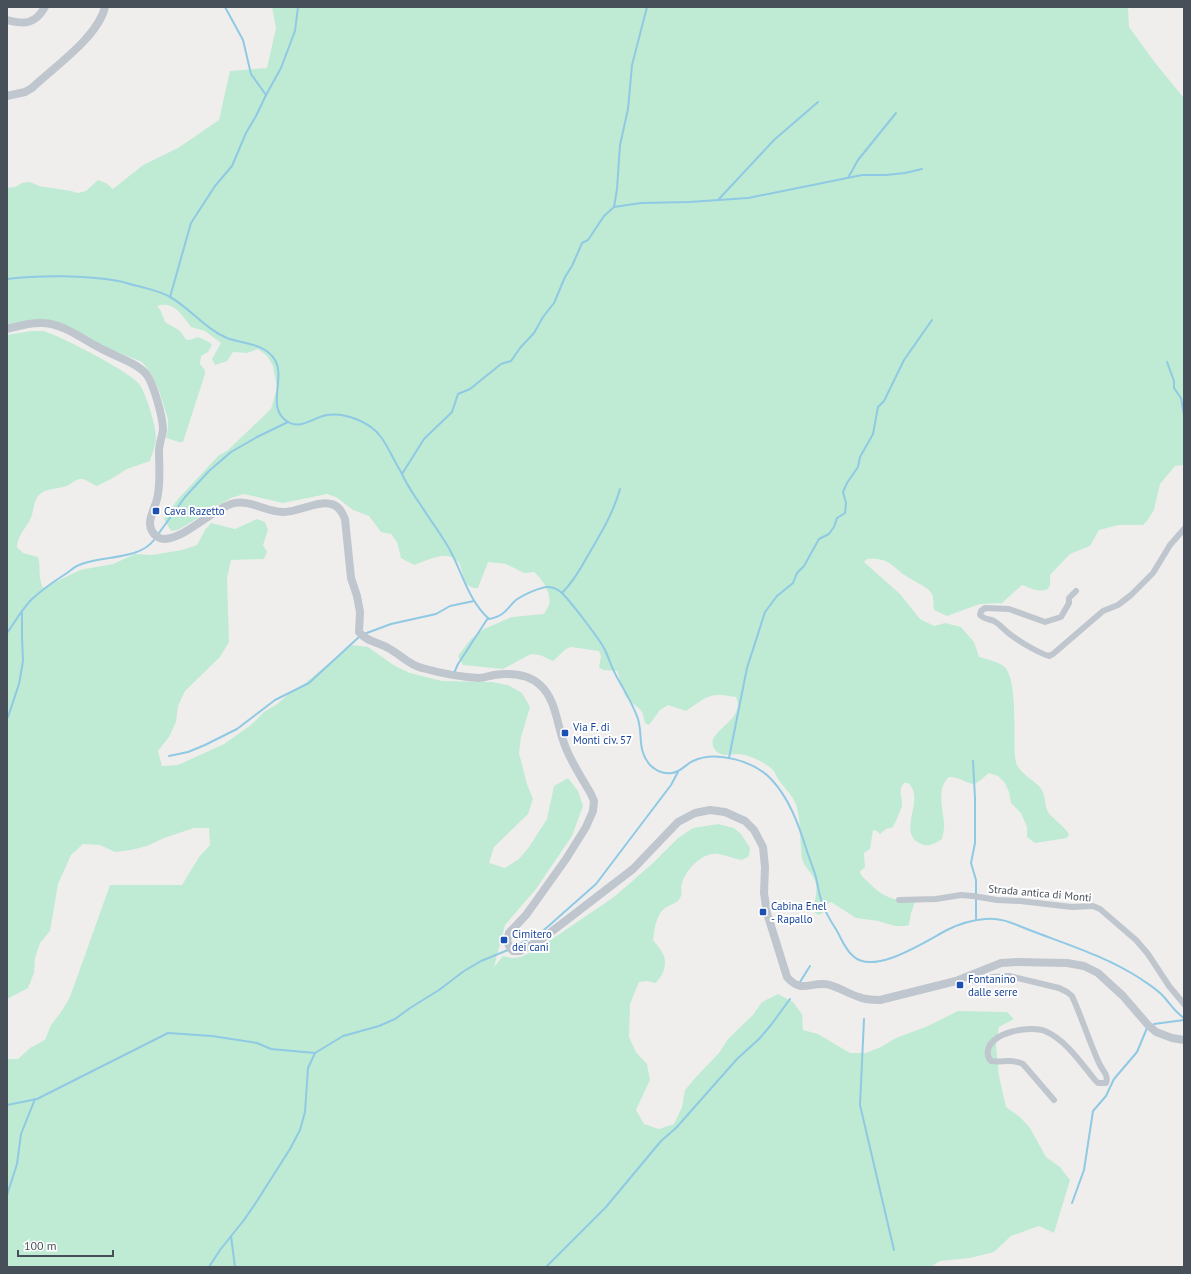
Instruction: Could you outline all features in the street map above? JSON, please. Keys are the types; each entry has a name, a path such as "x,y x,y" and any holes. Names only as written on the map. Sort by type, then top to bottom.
{"street":[{"path":"7,20 17,22 33,21 38,18 45,7"},
{"path":"7,96 25,92 32,88 69,56 99,23 105,7"},
{"path":"7,329 30,323 42,322 57,326 135,365 147,375 156,396 163,421 163,432 159,448 158,498 150,524 151,529 159,538 164,539 182,533 231,504 250,504 284,512 324,503 331,504 342,512 345,519 351,578 360,612 359,632 363,638 388,648 414,666 481,678 495,675 516,674 539,684 545,690 550,699 564,744 592,794 594,801 593,811 586,827 566,859 526,915 512,928 509,933 507,941 513,951 520,951 542,940 633,869 678,822 695,813 710,810 725,812 744,821 754,830 763,846 765,867 764,893 767,913 787,977 792,983 799,987 821,984 830,985 858,997 868,1000 880,1000 956,981 1000,963 1067,963 1084,966 1098,973 1123,996 1156,1032 1172,1038 1184,1040"},
{"path":"1076,591 1069,598 1069,603 1061,617 1045,622 1009,609 985,608 981,611 980,615 983,618 994,621 1009,635 1049,656 1102,611 1118,605 1131,595 1153,573 1170,545 1184,529"},
{"name":"Strada antica di Monti","path":"899,900 936,899 961,895 997,900 1072,906 1093,906 1100,909 1136,940 1184,1004"},
{"path":"971,975 976,982 992,977 1009,976 1059,988 1072,996 1099,1064 1106,1075 1106,1083 1098,1083 1056,1037 1043,1031 1020,1030 1005,1034 989,1046 987,1054 991,1061 1012,1061 1023,1064 1054,1100"}],"green space":[{"path":"272,7 1128,7 1129,27 1156,64 1184,98 1184,465 1175,466 1160,484 1154,510 1143,525 1119,525 1099,530 1090,546 1070,554 1050,575 1050,585 1048,589 1045,590 1035,590 1022,585 1002,603 980,604 947,616 934,610 933,596 930,591 903,574 891,564 886,561 875,559 867,559 864,562 900,594 920,619 934,626 945,623 961,627 974,642 979,657 1002,665 1008,671 1013,695 1016,762 1023,773 1039,786 1044,795 1048,812 1067,831 1069,834 1067,838 1035,843 1027,837 1027,827 1021,813 1011,803 1009,792 1005,783 998,776 989,773 975,784 949,777 945,782 941,793 944,825 942,839 931,845 919,843 913,838 911,831 914,805 913,789 908,783 904,783 901,788 902,806 894,825 880,834 873,830 870,849 864,853 865,868 860,872 861,875 879,892 890,898 915,902 909,925 895,926 878,921 856,918 831,902 827,904 823,913 818,915 814,912 816,884 802,859 799,819 797,807 793,799 769,766 752,757 736,754 725,755 719,753 714,748 713,742 715,736 736,713 738,705 736,697 720,695 709,696 686,711 668,705 660,710 649,725 645,723 641,710 627,698 617,671 603,670 599,667 601,656 599,651 571,647 566,649 553,661 540,655 531,654 503,669 463,665 458,656 471,639 484,629 512,617 544,614 550,600 548,591 543,582 534,572 524,573 506,564 488,562 478,588 471,587 466,583 457,561 451,557 442,556 432,558 414,565 401,558 397,542 391,534 381,532 369,516 353,510 336,497 327,494 283,503 244,494 231,498 178,530 171,531 164,519 178,499 219,455 227,451 271,409 277,388 273,366 267,356 258,349 247,353 233,352 227,361 215,365 212,359 221,343 205,331 191,327 181,314 173,307 168,305 157,306 161,311 165,322 179,330 187,340 198,337 212,345 208,352 201,356 200,364 205,370 205,374 183,442 166,438 168,419 158,388 151,373 142,362 100,345 54,322 7,326 7,188 30,182 39,186 78,193 86,191 98,180 106,183 113,189 143,165 178,148 219,120 230,71 267,68 276,28"},
{"path":"31,331 43,331 64,339 110,363 134,379 140,385 145,395 156,432 155,446 150,461 127,469 97,486 81,479 76,480 66,486 44,491 38,496 31,517 20,535 17,547 23,553 38,557 43,588 80,570 113,564 135,554 152,555 182,550 197,545 205,530 211,523 235,529 257,519 265,522 268,530 263,545 267,552 264,559 231,560 227,578 229,642 220,657 185,691 178,706 176,722 169,737 158,751 162,766 178,765 224,744 251,725 264,712 304,684 351,645 368,647 395,666 410,673 442,681 492,682 508,685 522,693 530,707 521,737 519,753 527,784 533,799 528,814 494,847 489,863 505,868 519,859 529,847 547,819 554,786 568,778 578,791 583,806 572,836 536,889 505,925 494,967 503,956 512,958 521,957 536,950 614,897 653,863 678,838 693,828 718,824 734,828 741,834 750,848 749,856 742,860 718,854 712,854 701,859 691,868 684,878 681,885 681,896 679,900 665,908 657,919 653,940 661,950 664,958 664,970 655,983 647,981 639,982 630,1004 629,1037 636,1052 647,1064 650,1080 636,1110 644,1124 659,1129 674,1124 682,1107 685,1090 719,1053 728,1039 753,1015 762,1002 778,994 793,1002 802,1014 803,1030 818,1034 850,1053 866,1053 958,1011 1007,1012 1014,1019 999,1027 996,1045 999,1076 1006,1107 1020,1117 1030,1128 1046,1157 1060,1167 1070,1180 1054,1233 1039,1226 1011,1236 994,1252 970,1258 940,1261 931,1267 7,1267 7,1059 18,1059 30,1048 45,1040 51,1025 69,999 110,885 182,885 199,857 210,845 209,828 194,828 164,838 147,846 131,850 115,852 100,845 83,844 71,855 58,884 50,931 40,943 35,958 34,973 28,988 7,999 7,335"}],"waterway":[{"path":"225,7 243,40 251,74 266,95"},
{"path":"170,297 191,223 215,186 232,166 246,133 281,68 295,31 298,7"},
{"path":"402,474 424,439 452,412 458,394 470,389 501,364 511,361 520,348 534,333 543,317 554,303 582,243 588,240 604,216 614,207 617,189 620,145 628,109 632,65 647,7"},
{"path":"719,199 774,140 818,102"},
{"path":"848,178 858,160 896,113"},
{"path":"614,207 641,203 689,202 748,198 862,175 886,175 922,169"},
{"path":"7,279 48,276 105,279 121,281 162,293 184,307 219,334 233,340 260,347 271,354 278,368 278,409 281,416 288,422 298,425 322,416 334,414 357,419 370,427 384,441 410,488 447,546 471,596 489,619 506,611 516,600 545,587 552,587 558,590 574,607 604,648 631,703 638,719 643,754 652,767 663,772 672,773 678,771 690,762 702,758 723,757 745,762 755,767 771,779 783,794 796,820 815,873 820,898 826,912 846,947 853,956 862,961 874,962 900,955 947,930 970,921 991,919 1003,920 1088,952 1128,971 1159,992 1184,1018"},
{"path":"729,758 747,668 765,612 777,596 793,583 797,573 804,566 819,539 829,534 834,527 837,518 845,513 846,503 843,492 847,483 858,467 860,457 873,434 878,407 884,401 904,360 932,320"},
{"path":"1167,362 1174,381 1174,388 1181,398 1184,426"},
{"path":"159,533 185,497 209,471 231,452 288,422"},
{"path":"562,593 579,571 610,516 620,489"},
{"path":"7,633 32,599 75,567 88,562 129,555 147,547 154,540"},
{"path":"364,634 391,624 436,614 450,606 474,601"},
{"path":"8,717 19,684 23,661 22,613"},
{"path":"454,673 458,664 488,618"},
{"path":"169,756 188,752 237,729 275,700 309,683 360,636"},
{"path":"973,761 975,843 971,863 976,880 976,920"},
{"path":"513,948 544,930 596,884 671,785 678,772"},
{"path":"209,1267 257,1201 290,1149 300,1130 305,1112 308,1068 315,1053 343,1036 379,1026 395,1019 439,990 464,971 481,961 508,950"},
{"path":"800,982 810,966"},
{"path":"546,1267 606,1207 661,1141 676,1128 737,1059 759,1039 790,999"},
{"path":"864,1019 860,1105 894,1250"},
{"path":"1154,1024 1184,1020"},
{"path":"1072,1203 1084,1170 1093,1111 1106,1096 1114,1079 1137,1052 1147,1028"},
{"path":"7,1105 37,1099 168,1033 212,1036 257,1043 271,1049 315,1053"},
{"path":"7,1195 17,1164 21,1134 35,1099"},
{"path":"231,1236 235,1267"}],"place":[{"name":"Cava Razetto","path":"156,511"},
{"name":"Via F. di Monti civ. 57","path":"565,733"},
{"name":"Cabina Enel - Rapallo","path":"763,912"},
{"name":"Cimitero dei cani","path":"504,940"},
{"name":"Fontanino dalle serre","path":"960,985"}]}
